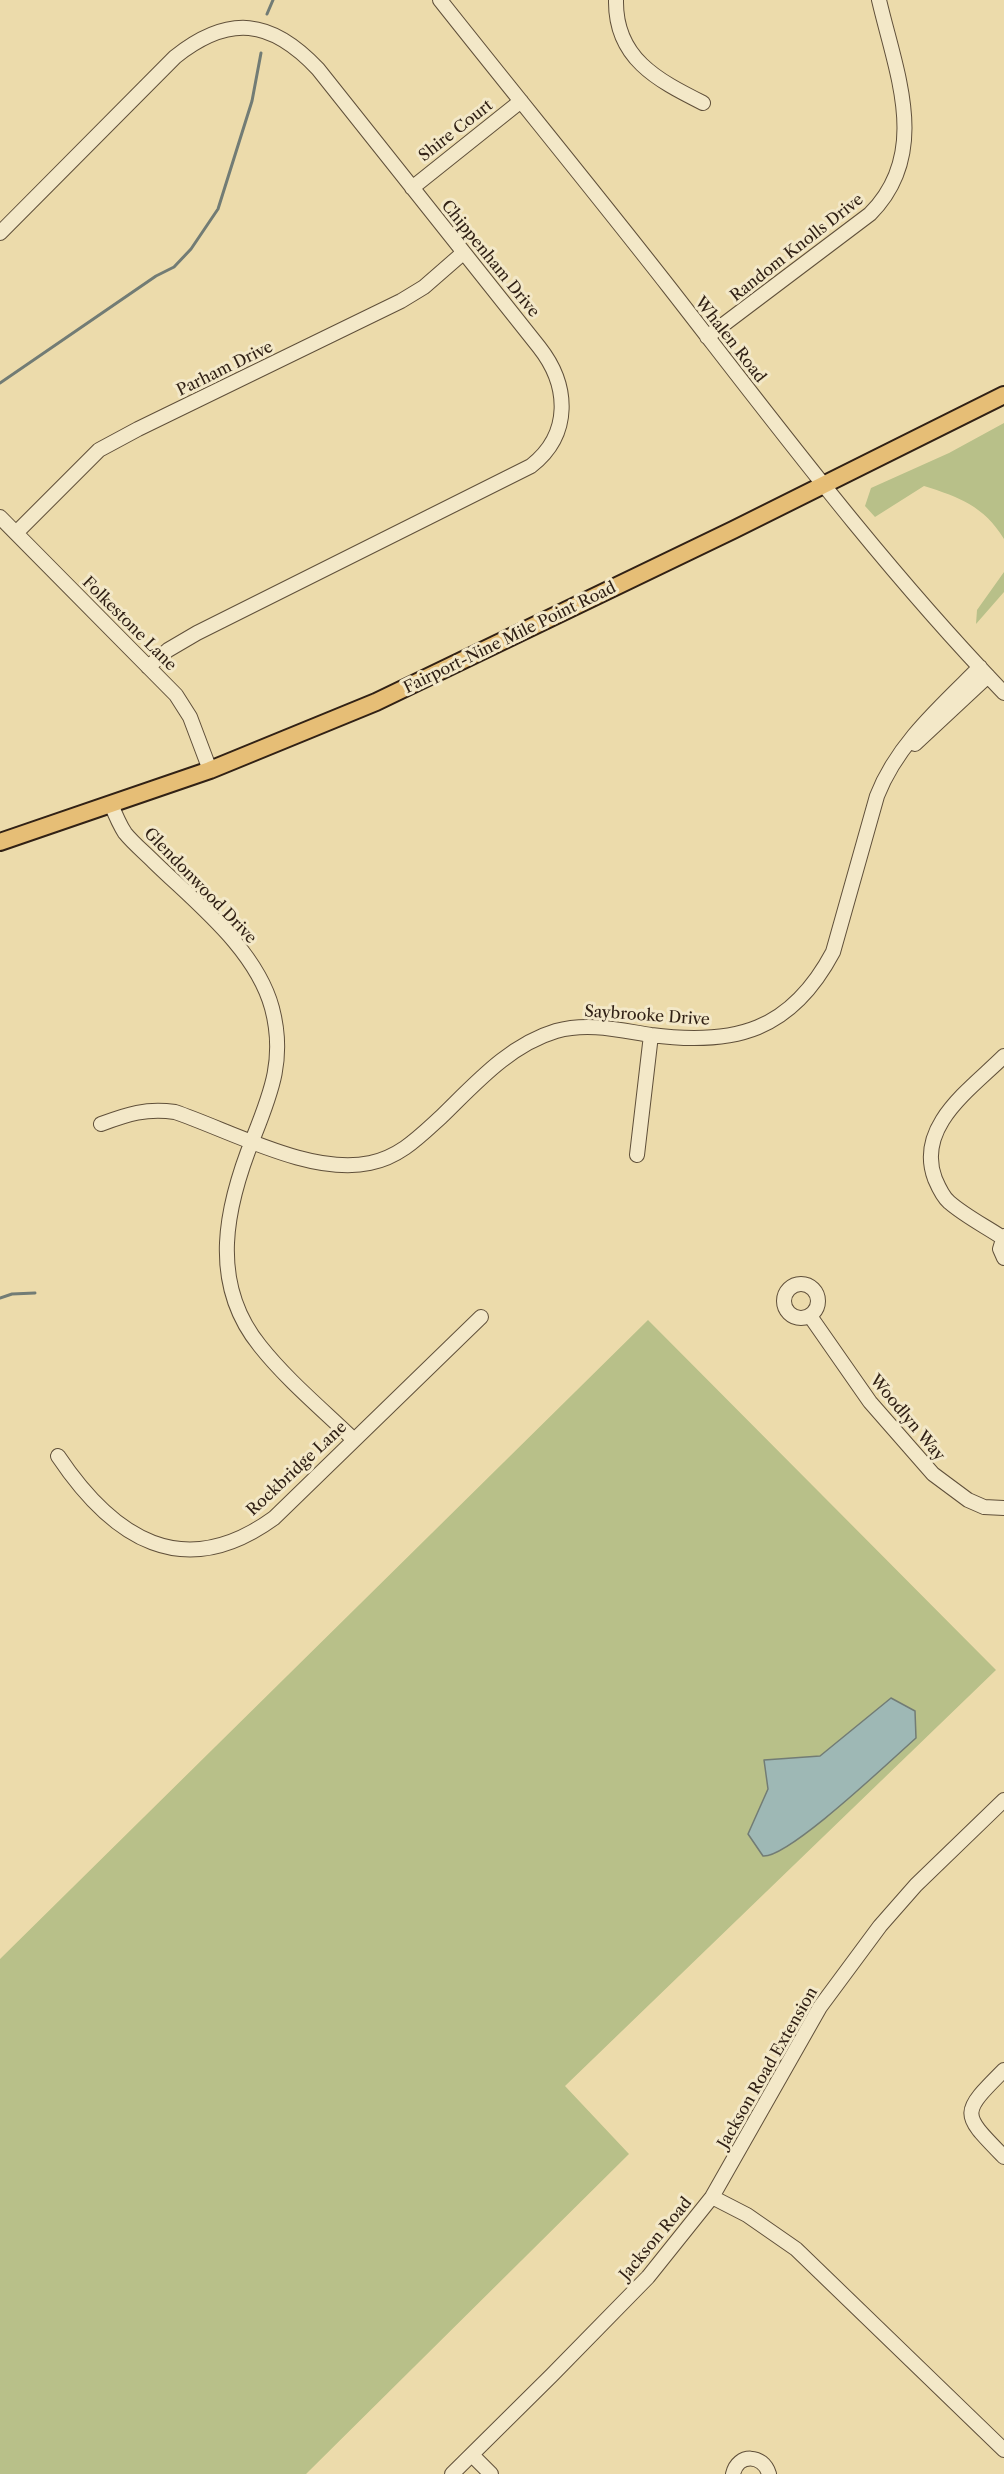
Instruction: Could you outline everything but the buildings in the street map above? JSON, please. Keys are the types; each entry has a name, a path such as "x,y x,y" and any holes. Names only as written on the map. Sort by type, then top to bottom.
{"main road":[{"name":"Fairport-Nine Mile Point Road","path":"0,842 210,770 306,732 451,668 1004,395"}],"street":[{"name":"Whalen Road","path":"440,0 899,579 1004,693"},
{"path":"616,0 616,17 620,33 638,61 670,86 703,103"},
{"name":"Random Knolls Drive","path":"707,338 870,214 884,200 894,182 903,156 906,123 879,0"},
{"name":"Chippenham Drive","path":"0,233 175,57 201,39 229,29 257,30 274,34 305,55 552,364 560,383 561,412 553,441 547,452 531,466 197,633 168,650 148,667"},
{"name":"Shire Court","path":"412,188 521,101"},
{"name":"Parham Drive","path":"15,533 99,450 401,301 424,287 463,253"},
{"name":"Folkestone Lane","path":"0,517 185,706 210,770"},
{"name":"Saybrooke Drive","path":"101,1124 130,1114 155,1110 175,1112 300,1159 346,1166 370,1163 391,1156 412,1145 492,1068 506,1057 556,1031 592,1027 704,1039 750,1031 791,1008 822,974 833,952 877,796 893,763 930,717 984,672"},
{"name":"Glendonwood Drive","path":"111,804 126,834 232,940 249,960 263,983 272,1008 278,1059 274,1083 236,1181 229,1210 226,1244 234,1297 244,1322 258,1345 353,1439"},
{"path":"636,1155 651,1035"},
{"path":"1004,1056 946,1113 932,1140 930,1154 932,1169 947,1200 1003,1237 1000,1248 1004,1258"},
{"name":"Woodlyn Way","path":"810,1316 870,1402 933,1474 968,1500 984,1507 1004,1508"},
{"name":"Rockbridge Lane","path":"58,1456 73,1479 94,1501 123,1528 137,1537 168,1547 209,1549 244,1537 274,1518 481,1317"},
{"name":"Jackson Road Extension","path":"712,2197 795,2048 844,1974 880,1926 916,1885 1004,1800"},
{"path":"1004,2070 978,2097 970,2112 974,2125 1004,2157"},
{"name":"Jackson Road","path":"452,2474 648,2277 712,2197 747,2215 802,2255 1004,2450"},
{"path":"472,2455 491,2474"},
{"path":"733,2474 741,2460 753,2458 764,2463 769,2474"}],"green space":[{"path":"1004,423 1004,539 988,518 970,504 924,486 875,517 865,506 871,488 949,453"},
{"path":"1004,572 1004,592 976,624 977,610"},
{"path":"648,1320 996,1670 565,2086 629,2154 306,2474 0,2474 0,1959"}],"water":[{"path":"891,1698 915,1711 916,1738 817,1825 776,1852 763,1856 748,1834 768,1789 764,1760 820,1756"}],"waterway":[{"path":"267,14 273,0"},
{"path":"0,383 156,276 174,267 191,249 218,209 252,101 261,53"},
{"path":"0,1298 12,1294 35,1293"}]}
